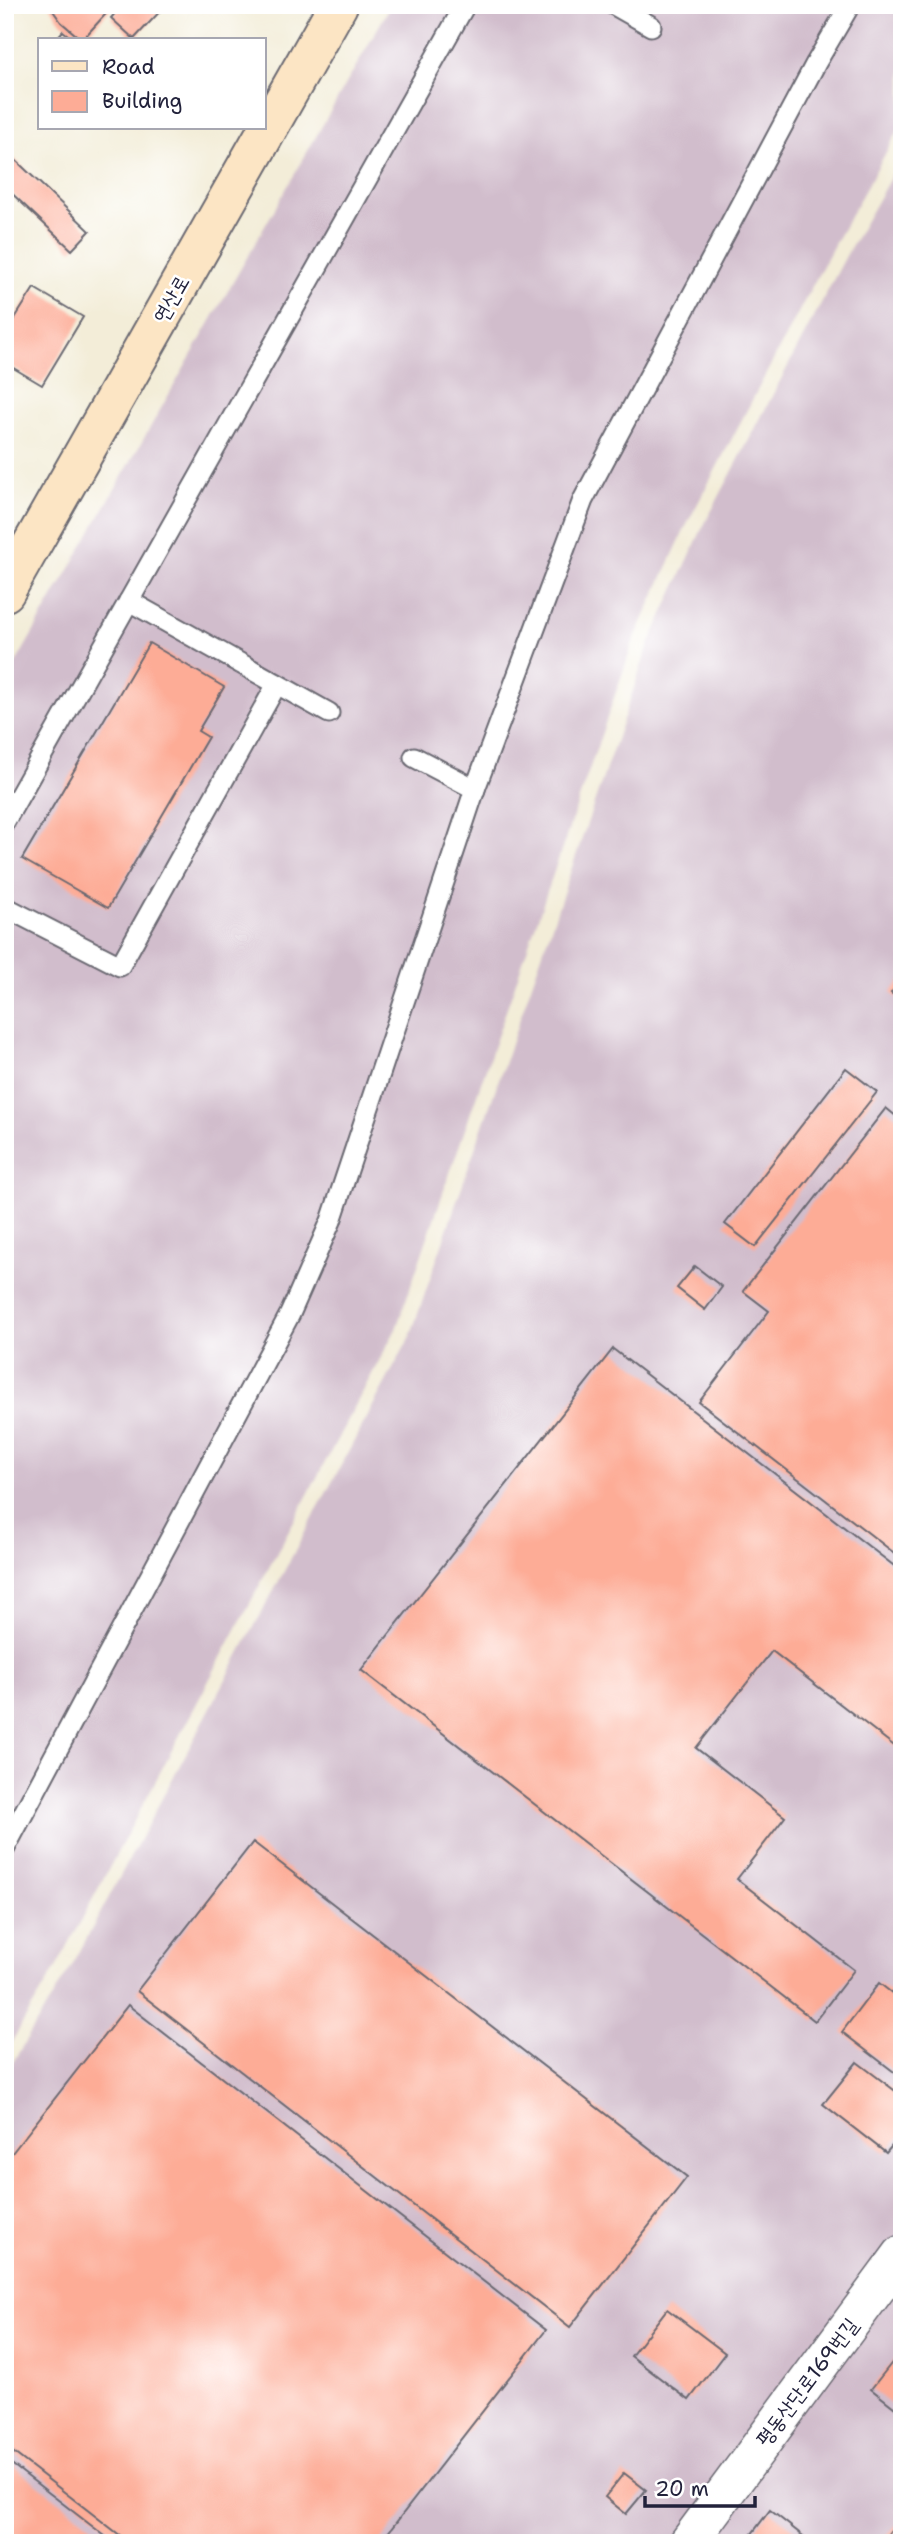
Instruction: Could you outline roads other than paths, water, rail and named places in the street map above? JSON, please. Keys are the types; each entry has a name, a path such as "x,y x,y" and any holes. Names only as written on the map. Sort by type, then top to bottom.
{"main road":[{"name":"연산로","path":"5,592 338,5"}],"street":[{"name":"평동산단로169번길","path":"688,2543 902,2254"}],"lane":[{"path":"5,821 465,5"},
{"path":"614,5 651,26"},
{"path":"5,1848 290,1314 326,1233 475,789 583,500 816,63 850,5"},
{"path":"128,601 329,713"},
{"path":"5,907 120,966 277,684"},
{"path":"414,757 475,789"}]}
